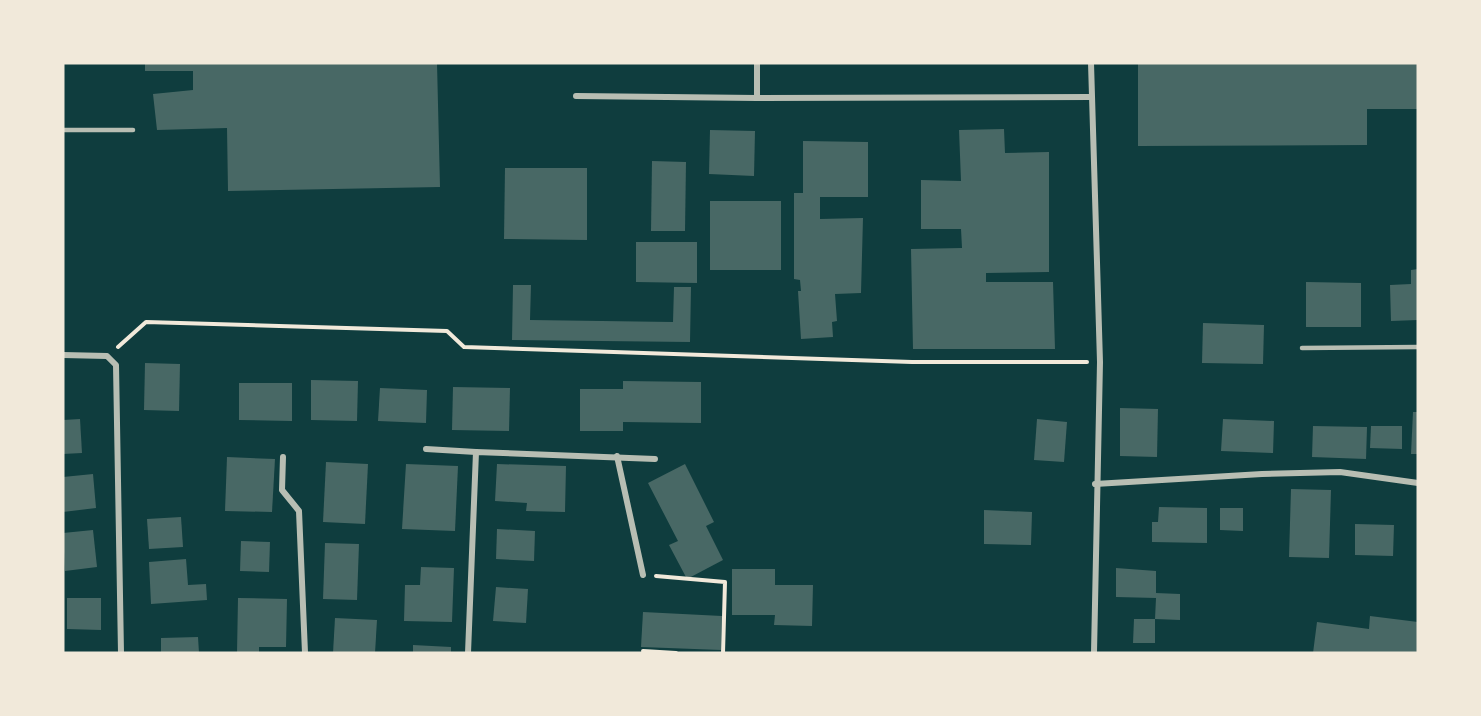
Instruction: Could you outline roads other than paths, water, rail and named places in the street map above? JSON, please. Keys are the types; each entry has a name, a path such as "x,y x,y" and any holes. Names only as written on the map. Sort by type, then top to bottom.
{"street":[{"path":"757,63 757,98"},
{"path":"1091,63 1100,362 1095,484 1094,653"},
{"path":"576,96 1091,97"},
{"path":"63,355 107,356 116,365 121,653"},
{"path":"426,449 656,459"},
{"path":"468,653 476,452"},
{"path":"617,456 643,574"},
{"path":"283,457 282,490 298,511 304,653"},
{"path":"1095,484 1262,474 1340,472 1418,483"}],"lane":[{"path":"63,130 133,130"},
{"path":"1302,348 1418,346"}]}
